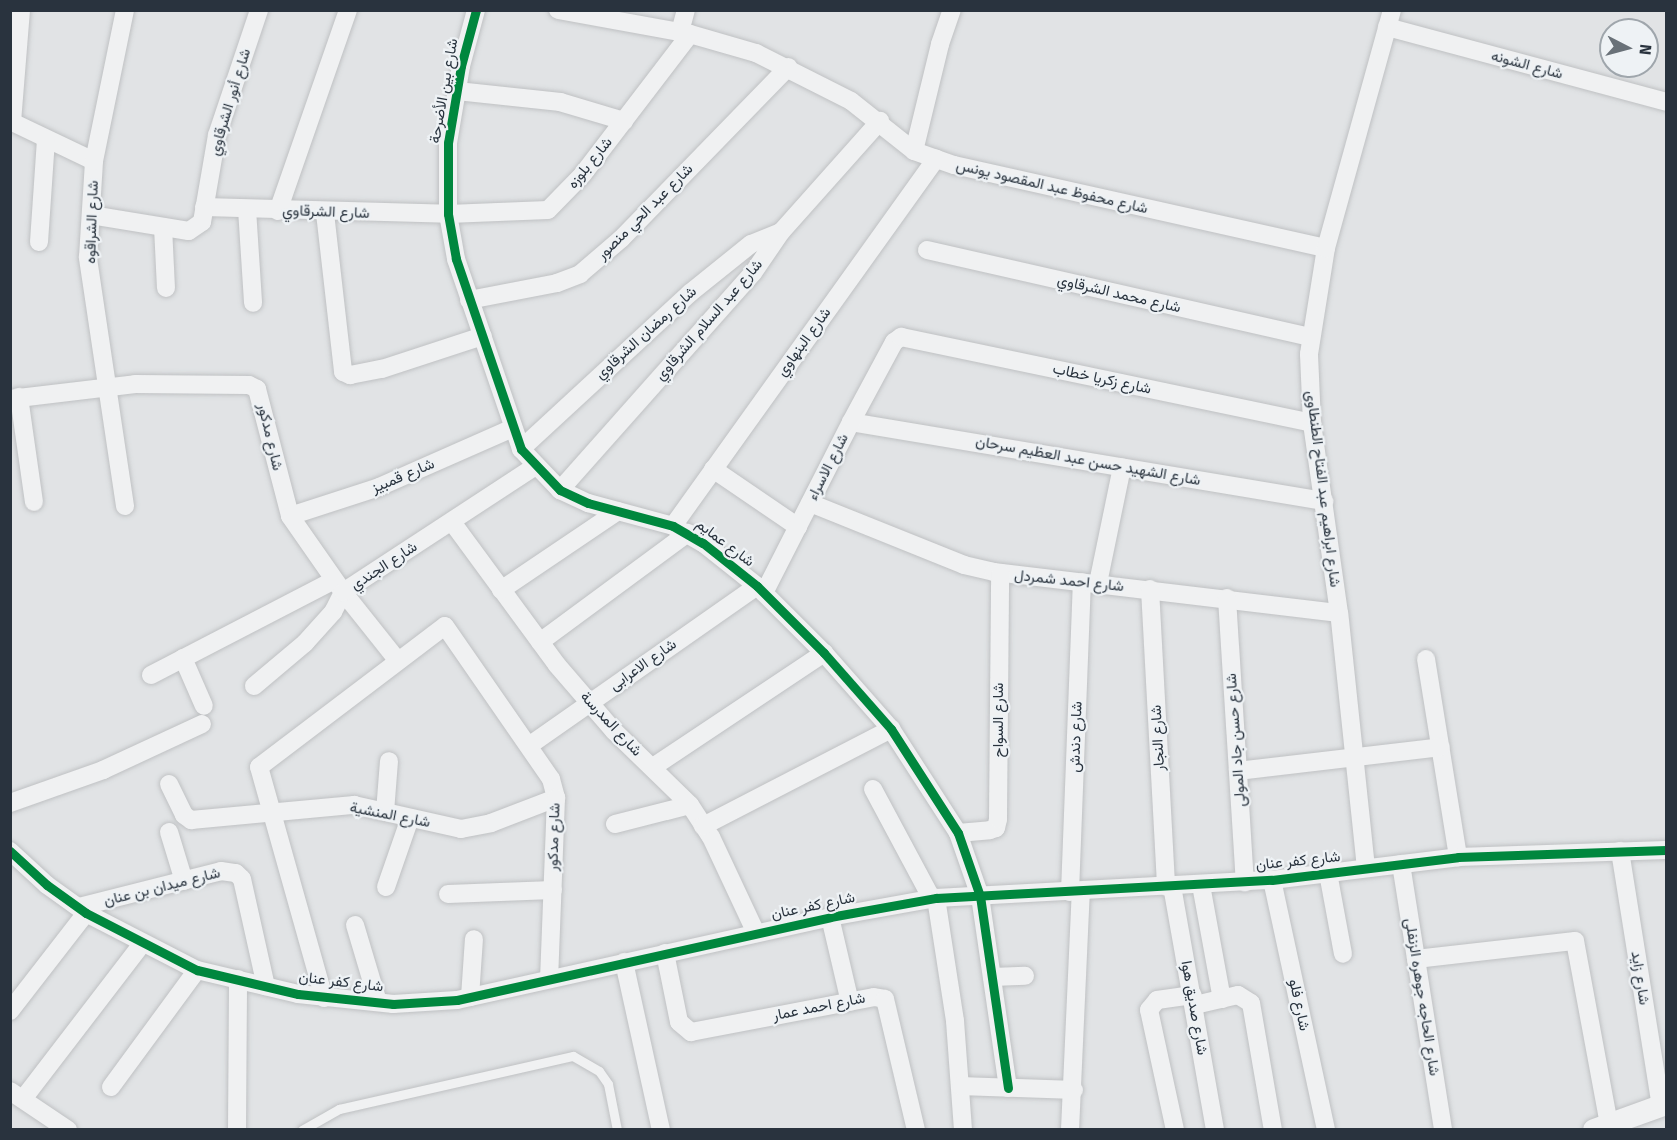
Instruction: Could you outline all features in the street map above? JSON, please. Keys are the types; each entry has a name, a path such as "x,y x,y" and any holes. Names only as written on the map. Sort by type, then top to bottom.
{"street":[{"path":"21,10 11,122 94,161"},
{"name":"شارع الشراقوه","path":"125,10 94,161 88,256 125,506"},
{"name":"شارع أنور الشرقاوي","path":"91,215 195,230 202,222 217,135 259,10"},
{"path":"278,211 348,10"},
{"name":"شارع بين الأضرحة","path":"448,214 448,143 456,91 476,10"},
{"path":"685,33 686,10"},
{"path":"914,151 940,44 952,10"},
{"name":"شارع محفوظ عبد المقصود يونس","path":"568,11 685,33 788,67 880,121 914,151 936,158 995,176 1326,249"},
{"name":"شارع الشونه","path":"1389,19 1666,102"},
{"name":"شارع ابراهيم عبد الفتاح الطنطاوى","path":"1366,868 1339,613 1312,423 1311,337 1326,249 1389,19"},
{"name":"شارع بلوزه","path":"448,214 548,210 583,174 624,121 685,33"},
{"name":"شارع عبد الحي منصور","path":"469,300 557,283 580,274 621,239 788,67"},
{"path":"456,91 560,102 624,121"},
{"name":"شارع عبد السلام الشرقاوي","path":"560,490 753,273 781,232 880,121"},
{"path":"39,242 46,139"},
{"name":"شارع البنهاوي","path":"540,642 680,529 713,469 936,158"},
{"name":"شارع الشرقاوي","path":"204,207 325,213 448,214"},
{"path":"247,209 253,303"},
{"path":"325,213 343,372 350,375 382,369 483,336"},
{"name":"شارع عمايم","path":"448,214 469,300 521,449 534,467 560,490 618,511 680,529 761,590 824,653 891,729 958,833 980,896 1008,1088"},
{"path":"163,227 166,288"},
{"name":"شارع رمضان الشرقاوي","path":"521,449 690,293 751,244 781,232"},
{"name":"شارع محمد الشرقاوي","path":"927,250 1311,337"},
{"name":"شارع زكريا خطاب","path":"894,342 901,337 1312,423"},
{"name":"شارع الاسراء","path":"761,590 798,527 894,342"},
{"name":"شارع مدكور","path":"15,398 106,386 249,386 257,389 290,516 338,586 398,661 440,627 450,628 551,779 556,798 549,979"},
{"path":"15,398 34,502"},
{"name":"شارع الشهيد حسن عبد العظيم سرحان","path":"851,422 1324,501"},
{"name":"شارع قمبيز","path":"290,516 379,487 513,428"},
{"name":"شارع الجندي","path":"254,686 305,643 333,612 338,586 452,522 534,467"},
{"name":"شارع دندش","path":"1070,1130 1074,1090 1076,891 1090,583 1122,467"},
{"path":"713,469 798,527"},
{"name":"شارع احمد شمردل","path":"810,503 964,565 1000,573 1339,613"},
{"path":"501,590 618,511"},
{"name":"شارع المدرسة","path":"452,522 540,642 590,703 690,805 704,826 756,933"},
{"name":"شارع السواح","path":"958,833 996,828 998,819 1000,573"},
{"path":"151,675 338,586"},
{"name":"شارع الاعرابى","path":"530,745 761,590"},
{"name":"شارع النجار","path":"1150,590 1169,886"},
{"name":"شارع حسن جاد المولى","path":"1227,598 1245,882"},
{"path":"652,767 824,653"},
{"path":"10,803 103,770 203,715 183,658"},
{"path":"1426,659 1458,857"},
{"path":"324,998 259,767 398,661"},
{"path":"704,826 891,729"},
{"path":"1238,771 1354,760 1440,747"},
{"path":"385,812 389,760"},
{"name":"شارع المنشية","path":"170,784 188,819 354,806 461,829 491,824 556,798"},
{"path":"873,789 934,899 961,1086 963,1130"},
{"path":"615,824 690,805"},
{"path":"386,887 410,818"},
{"path":"169,832 184,881"},
{"name":"شارع كفر عنان","path":"10,851 47,885 83,910 142,944 197,970 324,998 378,1002 470,997 830,916 934,899 1272,880 1458,857 1666,850"},
{"name":"شارع زايد","path":"1620,851 1664,1105"},
{"name":"شارع الحاجه جوهره الزنفلى","path":"1401,864 1443,1130"},
{"name":"شارع ميدان بن عنان","path":"83,910 221,871 236,873 242,879 266,986"},
{"path":"1328,873 1343,954"},
{"name":"شارع فلو","path":"1272,880 1326,1130"},
{"path":"1201,885 1222,999"},
{"name":"شارع صديق هوا","path":"1169,886 1194,1000 1215,1130"},
{"path":"448,894 553,890"},
{"path":"10,1011 83,910"},
{"path":"830,916 850,1002"},
{"path":"354,925 378,1002"},
{"path":"470,997 474,939"},
{"path":"1416,958 1570,939 1579,946 1602,1127 1664,1105"},
{"path":"68,1130 17,1095 142,944"},
{"name":"شارع احمد عمار","path":"665,953 679,1022 691,1032 878,996 889,1002 916,1130"},
{"path":"624,962 661,1130"},
{"path":"111,1088 197,970"},
{"path":"992,977 1025,976"},
{"path":"237,1130 238,979"},
{"path":"1175,1130 1149,1010 1157,1000 1222,999 1238,995 1251,1003 1273,1130"},
{"path":"961,1086 1074,1090"}],"lane":[{"path":"302,1130 339,1109 573,1056 600,1071 608,1083 617,1130"}],"cycle path":[{"path":"476,10 461,66 448,143 448,214 456,259 521,449 560,490 588,503 673,526 703,543 757,586 824,653 891,729 958,833 980,896 1008,1088"},
{"path":"10,851 47,885 86,913 197,970 298,994 393,1004 457,1000 830,917 936,898 1272,880 1458,857 1666,850"}]}
